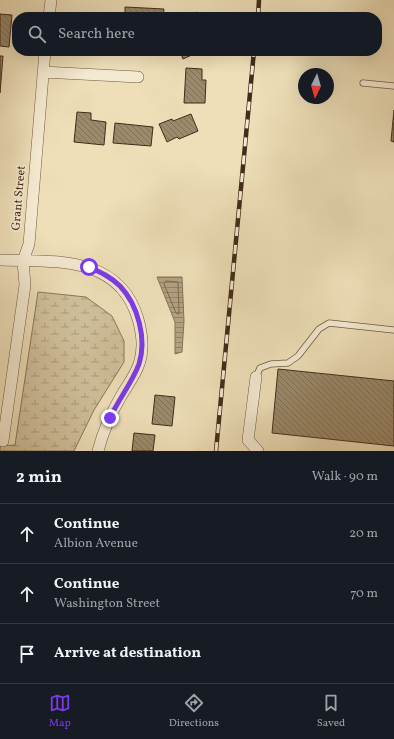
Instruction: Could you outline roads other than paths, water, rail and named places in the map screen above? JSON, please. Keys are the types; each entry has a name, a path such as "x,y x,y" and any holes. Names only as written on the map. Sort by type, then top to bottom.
{"street":[{"path":"50,12 51,0"},
{"name":"Grant Street","path":"3,441 25,285 23,261 29,244 45,56"},
{"path":"43,72 138,77"},
{"path":"0,260 48,261 89,267 112,279 125,293 135,310 140,325 141,350 139,364 110,418 98,451"},
{"path":"256,377 248,440 258,451"}],"lane":[{"path":"363,83 394,86"},
{"path":"256,377 260,368 271,364 288,363 298,356 319,328 328,323 394,330"}],"water":[{"path":"157,277 182,277 184,321 182,352 175,354 175,322"}],"railway":[{"path":"258,12 259,0"},
{"path":"216,451 254,56"}]}
